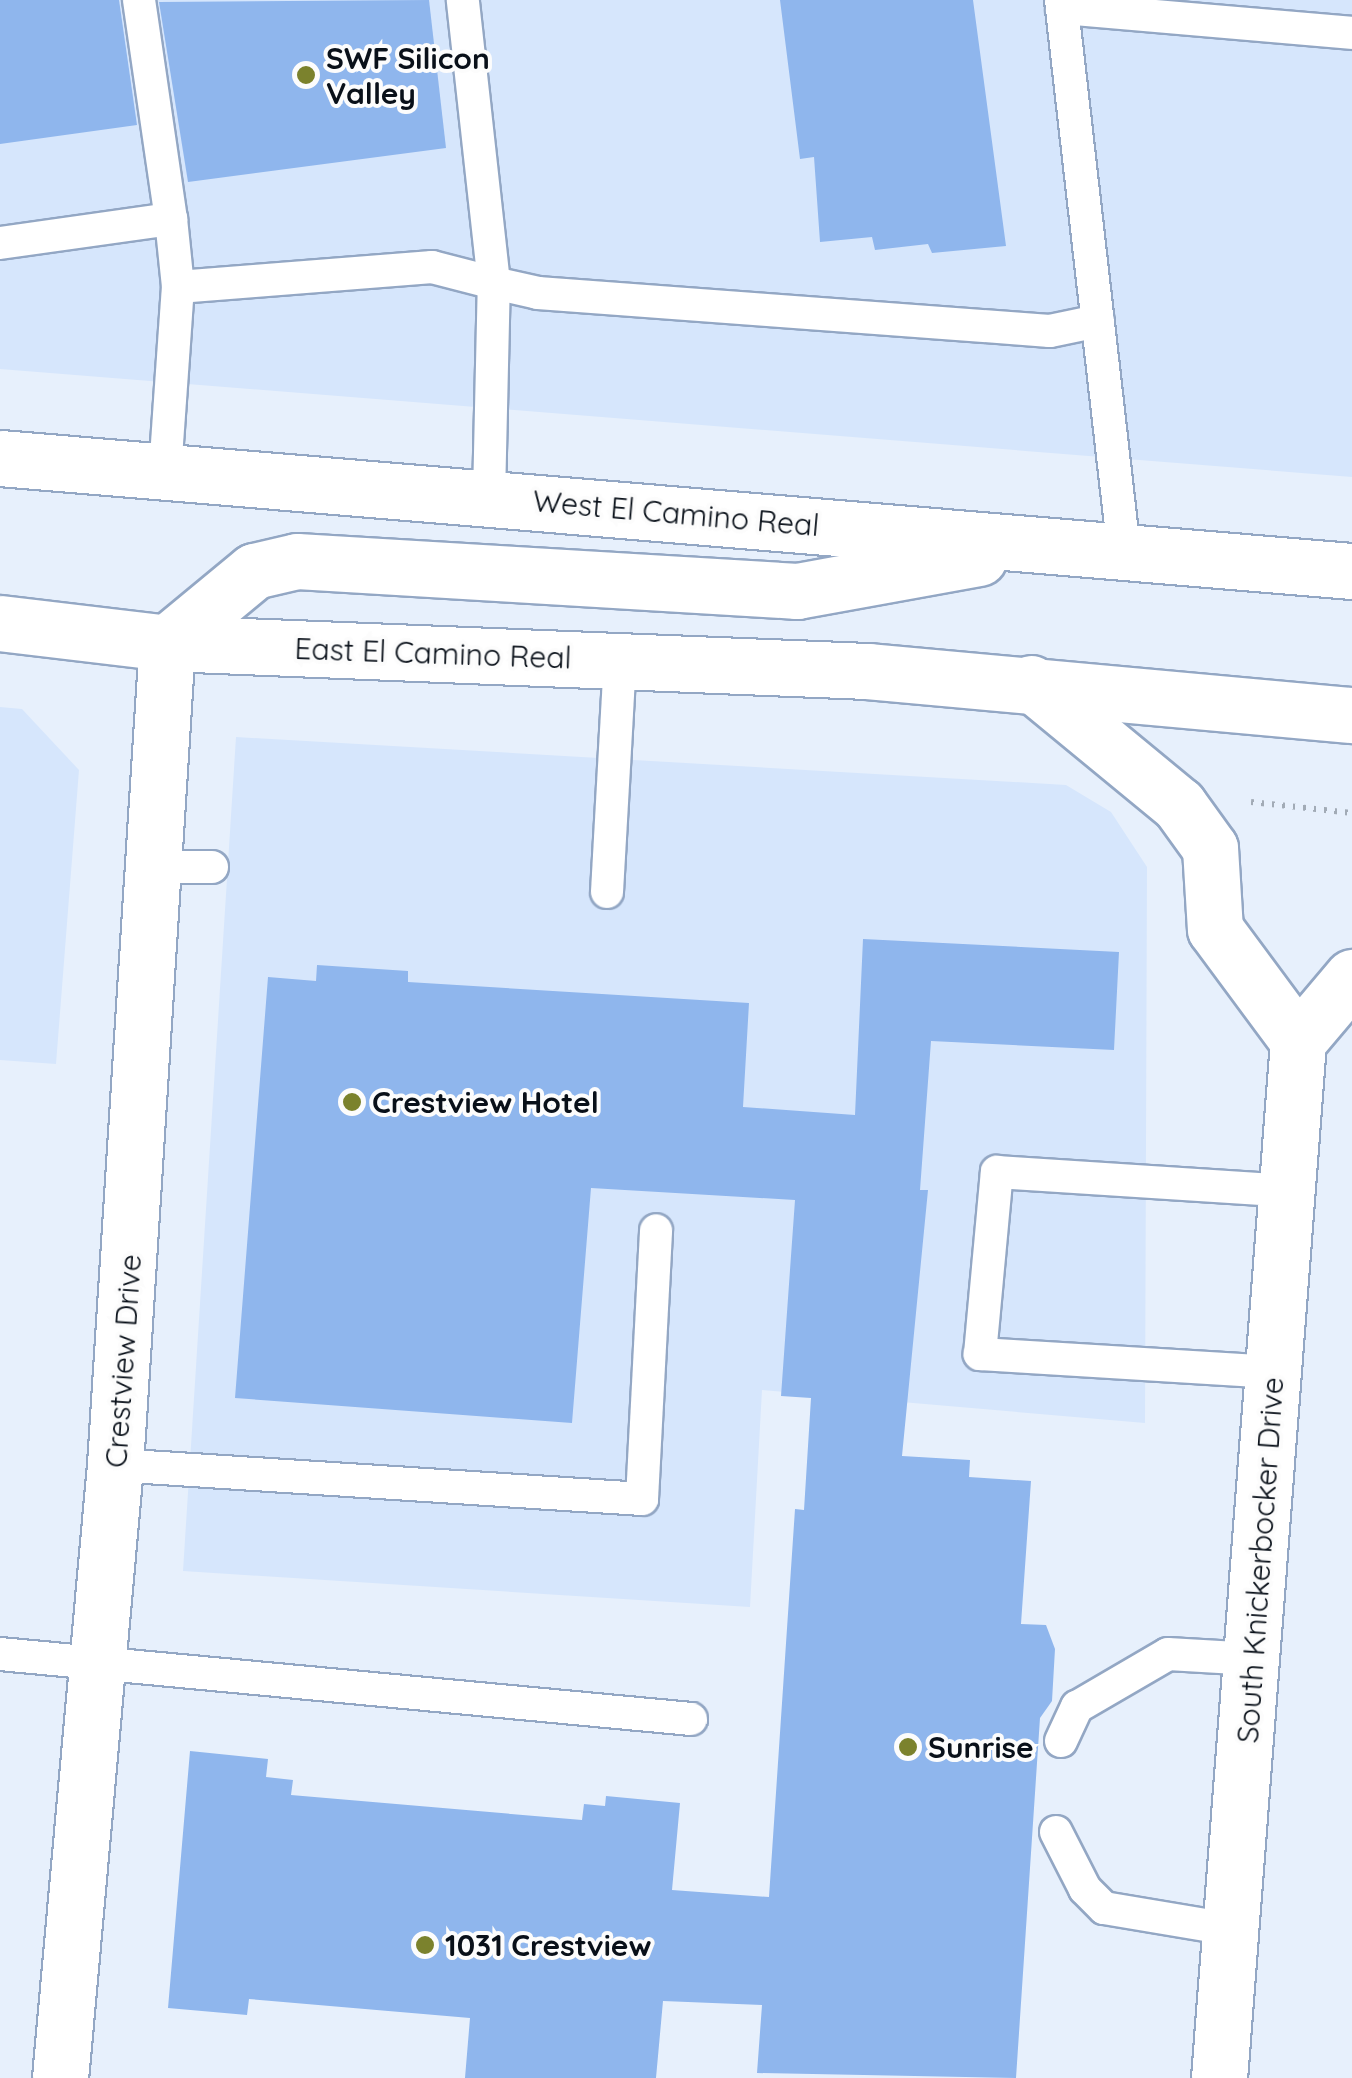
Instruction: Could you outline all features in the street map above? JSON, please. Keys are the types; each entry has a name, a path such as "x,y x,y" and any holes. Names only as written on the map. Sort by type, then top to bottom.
{"main road":[{"name":"West El Camino Real","path":"0,458 1352,571"},
{"path":"167,643 254,571 297,562 797,590 1050,545"},
{"name":"East El Camino Real","path":"0,623 167,643 867,671 1031,683"},
{"name":"Crestview Drive","path":"60,2078 101,1663 116,1466 158,867 167,643"},
{"path":"1031,683 1352,715"},
{"path":"1031,683 1178,805 1210,848 1215,930 1298,1041 1352,977"},
{"name":"South Knickerbocker Drive","path":"1219,2078 1228,1929 1254,1659 1298,1041"}],"lane":[{"path":"139,0 178,287 165,472"},
{"path":"464,0 494,283 489,498"},
{"path":"1124,552 1061,4 1352,33"},
{"path":"0,243 171,219"},
{"path":"178,287 432,267 538,293 1050,332 1098,321"},
{"path":"607,892 620,660"},
{"path":"158,867 212,867"},
{"path":"1274,1372 980,1354 997,1172 1288,1191"},
{"path":"116,1466 642,1499 656,1230"},
{"path":"0,1654 691,1718"},
{"path":"1061,1742 1077,1707 1168,1654 1254,1659"},
{"path":"1056,1832 1085,1889 1104,1908 1228,1929"}],"path":[{"path":"1239,801 1352,813"}],"shaded area":[{"path":"0,0 1352,0 1352,477 0,369"},
{"path":"0,707 22,709 79,770 56,1064 0,1060"},
{"path":"236,737 1066,785 1111,812 1147,867 1145,1423 762,1390 750,1607 183,1571"}],"building":[{"path":"0,0 119,0 137,125 0,144"},
{"name":"SWF Silicon Valley","path":"429,0 446,148 188,182 159,2"},
{"path":"780,0 973,0 1006,246 932,253 928,244 875,250 872,237 820,242 814,157 800,159"},
{"path":"863,939 1119,952 1114,1050 931,1041 920,1190 928,1190 902,1456 970,1460 969,1477 1031,1481 1021,1624 1046,1625 1055,1649 1052,1701 1040,1718 1016,2078 757,2073 762,2005 663,2001 656,2078 465,2078 470,2018 249,1999 247,2015 168,2008 190,1751 268,1759 266,1777 293,1780 291,1795 582,1820 584,1804 605,1806 606,1796 680,1803 672,1890 769,1897 795,1509 804,1510 811,1398 781,1396 795,1200 591,1188 572,1423 235,1398 268,977 316,981 317,965 408,971 408,982 749,1003 743,1107 855,1115"}],"place":[{"name":"SWF Silicon Valley","path":"306,75"},
{"name":"Crestview Hotel","path":"352,1102"},
{"name":"Sunrise","path":"908,1747"},
{"name":"1031 Crestview","path":"425,1945"}]}
